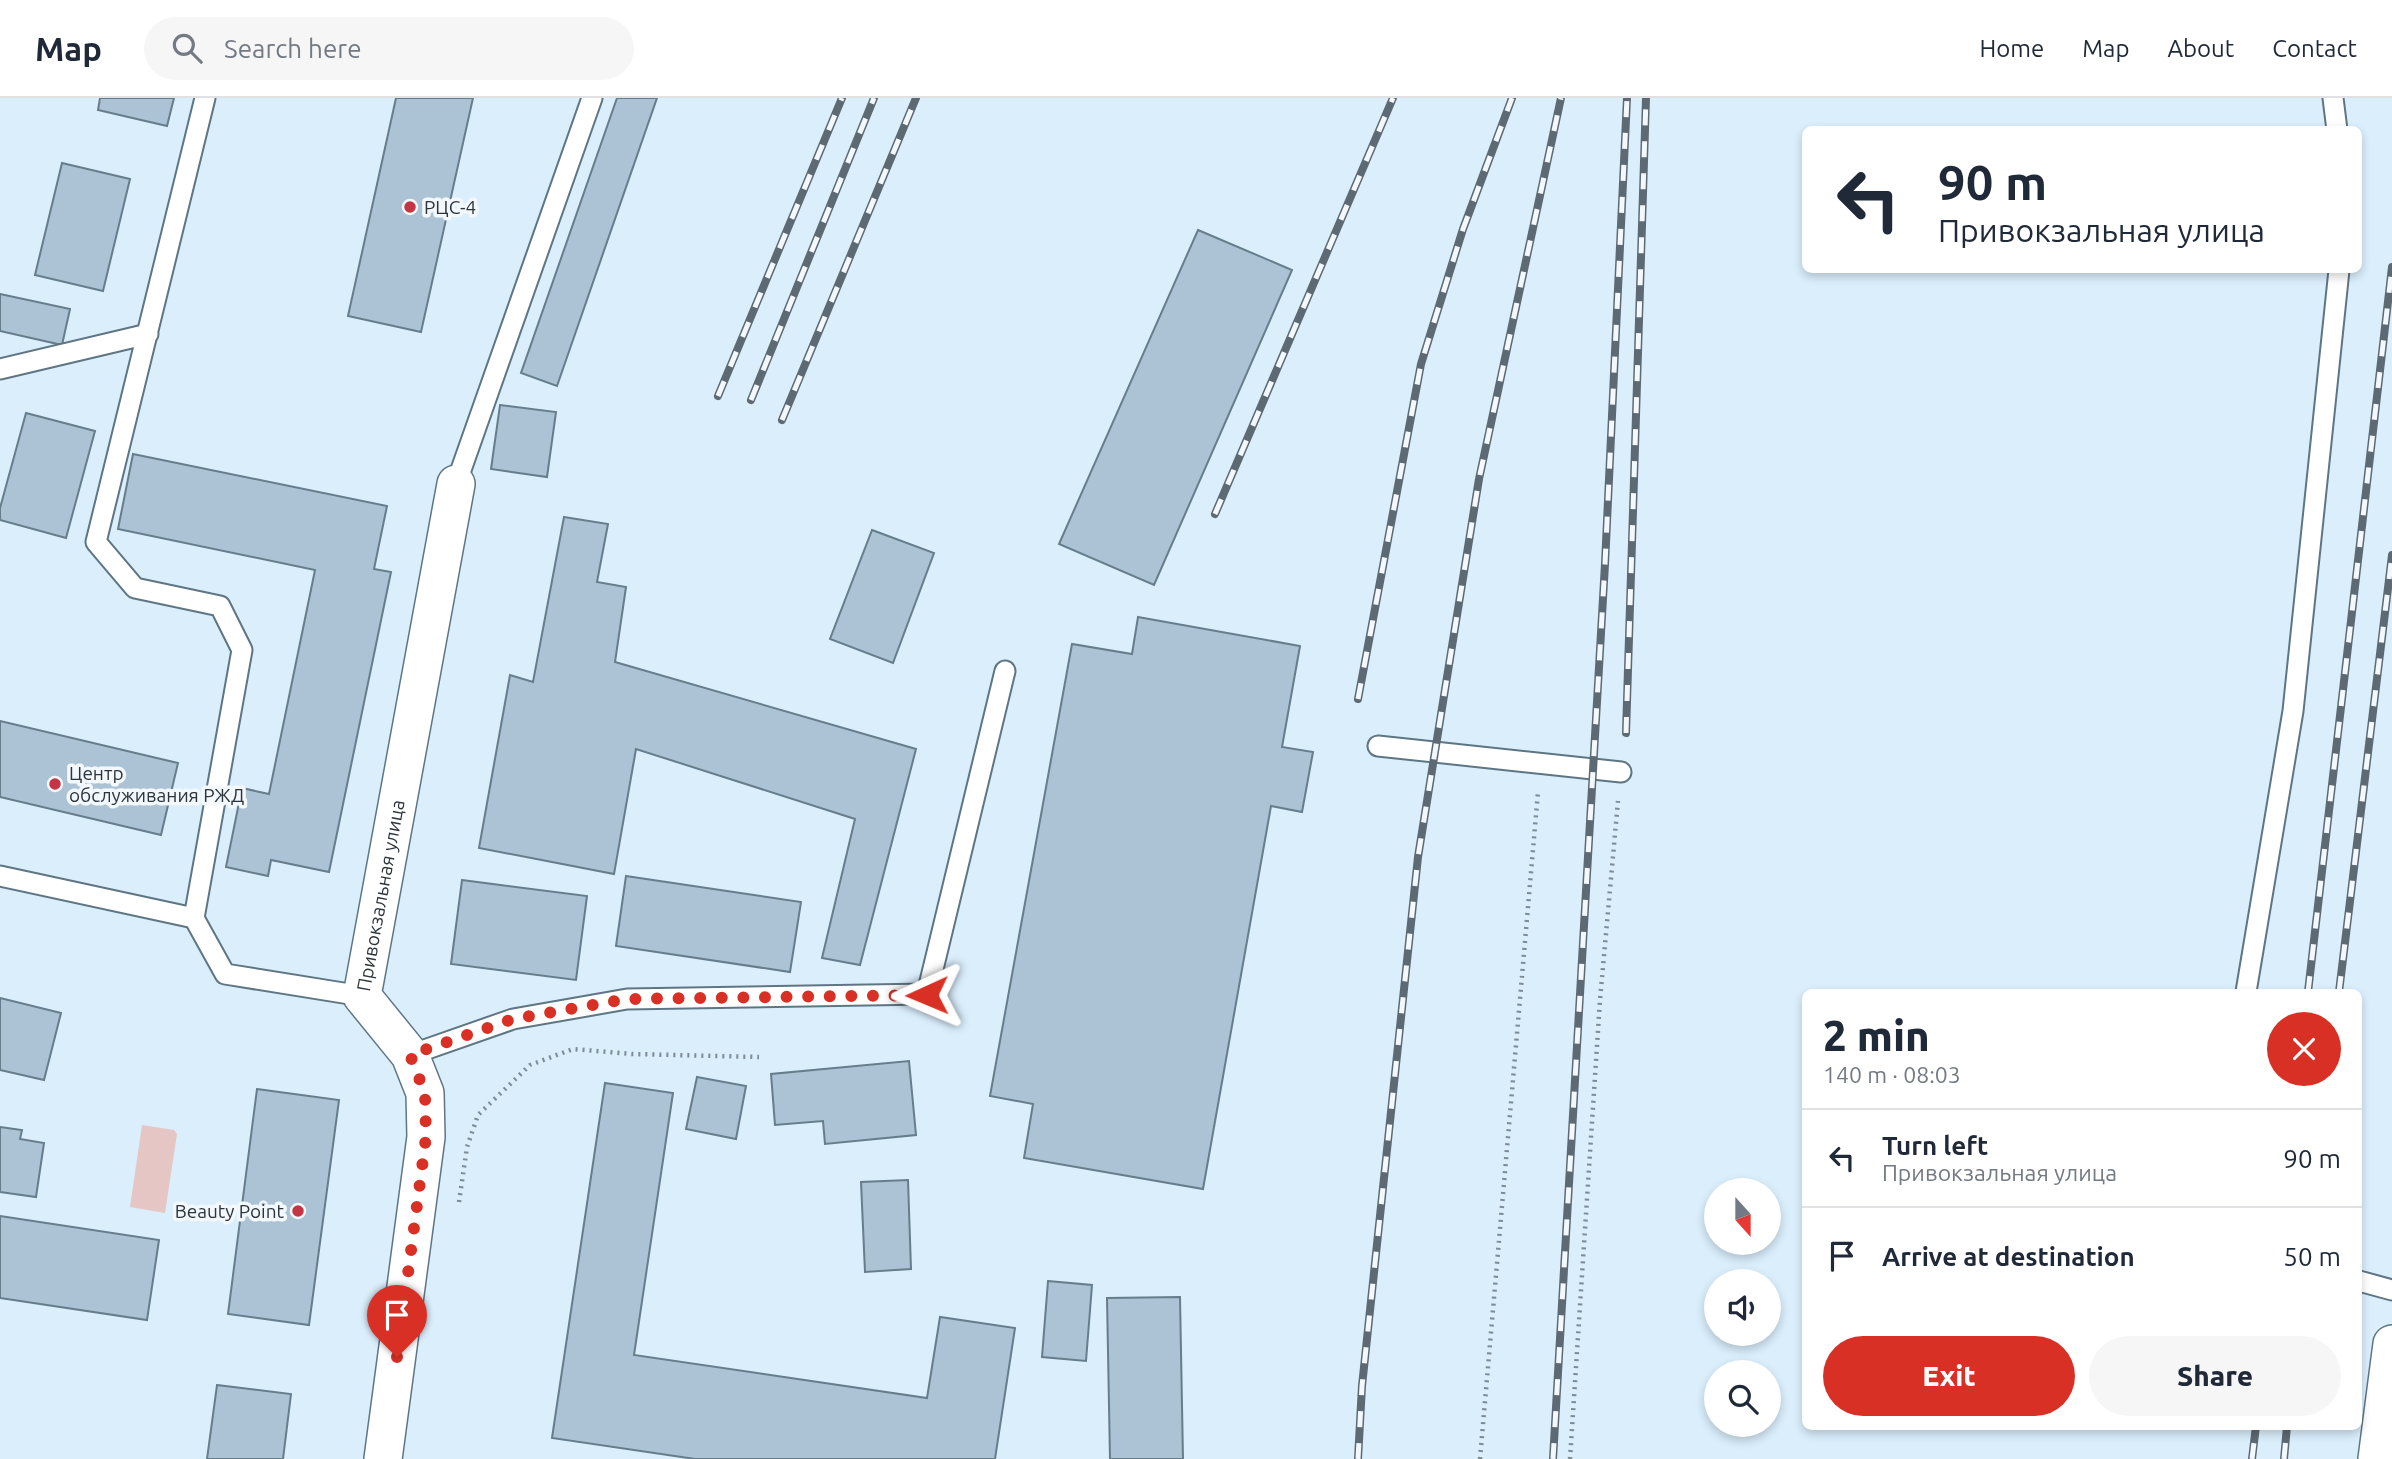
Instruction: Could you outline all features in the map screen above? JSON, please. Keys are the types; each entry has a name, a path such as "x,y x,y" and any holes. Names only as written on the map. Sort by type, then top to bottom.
{"street":[{"name":"Привокзальная улица","path":"383,1459 426,1137 425,1093 410,1055 362,996 457,484"},
{"path":"2377,1459 2392,1344"}],"lane":[{"path":"205,98 96,542 135,588 220,606 242,650 194,918 225,974 362,996"},
{"path":"457,484 592,98"},
{"path":"2333,98 2336,126"},
{"path":"2247,989 2293,711 2339,273"},
{"path":"0,369 148,334"},
{"path":"410,1055 513,1019 627,999 927,995 1005,671"},
{"path":"1378,746 1620,772"},
{"path":"0,876 194,918"},
{"path":"2362,1282 2392,1290"}],"path":[{"path":"1480,1459 1541,764"},
{"path":"1570,1459 1600,1000 1620,772"},
{"path":"457,1215 467,1147 478,1115 530,1065 573,1049 632,1054 759,1057"}],"shaded area":[{"path":"142,1125 174,1130 177,1134 165,1213 130,1207"}],"building":[{"path":"100,98 174,98 167,126 98,110"},
{"name":"РЦС-4","path":"396,98 473,98 421,332 348,316"},
{"path":"617,98 657,98 557,386 521,373"},
{"path":"62,163 130,179 103,291 35,275"},
{"path":"1198,230 1292,270 1154,585 1059,544"},
{"path":"0,294 70,309 62,345 0,331"},
{"path":"500,405 556,412 547,477 491,469"},
{"path":"26,413 95,431 66,538 0,520 0,508"},
{"path":"133,454 387,506 374,569 391,572 329,872 271,860 268,876 226,867 242,788 269,794 315,570 118,529"},
{"path":"564,517 608,524 597,582 626,587 615,662 916,749 860,965 822,958 855,819 636,749 614,874 479,848 510,675 533,682"},
{"path":"872,530 934,553 893,663 830,639"},
{"path":"1138,617 1300,646 1282,747 1313,752 1302,812 1271,806 1203,1189 1024,1158 1033,1104 990,1096 1072,644 1132,654"},
{"path":"0,721 178,763 161,835 0,797"},
{"path":"626,876 801,902 790,972 616,946"},
{"path":"462,880 587,896 576,980 451,964"},
{"path":"0,998 61,1013 44,1080 0,1070"},
{"path":"909,1061 916,1135 825,1144 823,1121 775,1125 771,1074"},
{"path":"697,1077 746,1086 736,1139 686,1129"},
{"path":"605,1083 673,1093 634,1355 927,1398 940,1317 1015,1328 995,1459 695,1459 552,1438"},
{"path":"257,1089 339,1100 309,1325 228,1314"},
{"path":"0,1127 22,1130 20,1139 44,1143 36,1197 0,1192"},
{"path":"908,1180 911,1269 865,1272 861,1182"},
{"path":"0,1216 159,1240 147,1320 0,1298"},
{"path":"1048,1281 1092,1285 1086,1361 1042,1357"},
{"path":"1180,1297 1183,1459 1110,1459 1107,1298"},
{"path":"217,1385 291,1394 283,1459 207,1459"}],"railway":[{"path":"718,396 842,98"},
{"path":"751,400 874,98"},
{"path":"782,420 916,98"},
{"path":"1215,514 1393,98"},
{"path":"1358,699 1421,364 1463,229 1512,98"},
{"path":"1358,1459 1362,1386 1418,857 1479,479 1561,98"},
{"path":"1553,1459 1605,564 1627,98"},
{"path":"1626,733 1646,98"},
{"path":"2308,989 2392,267"},
{"path":"2339,989 2392,555"},
{"path":"2252,1459 2256,1430"},
{"path":"2284,1459 2287,1430"}],"place":[{"name":"РЦС-4","path":"410,207"},
{"name":"Центр обслуживания РЖД","path":"55,784"},
{"name":"Beauty Point","path":"298,1211"}],"route":[{"path":"397,1357 426,1137 425,1093 410,1055 513,1019 627,999 927,995"}]}
